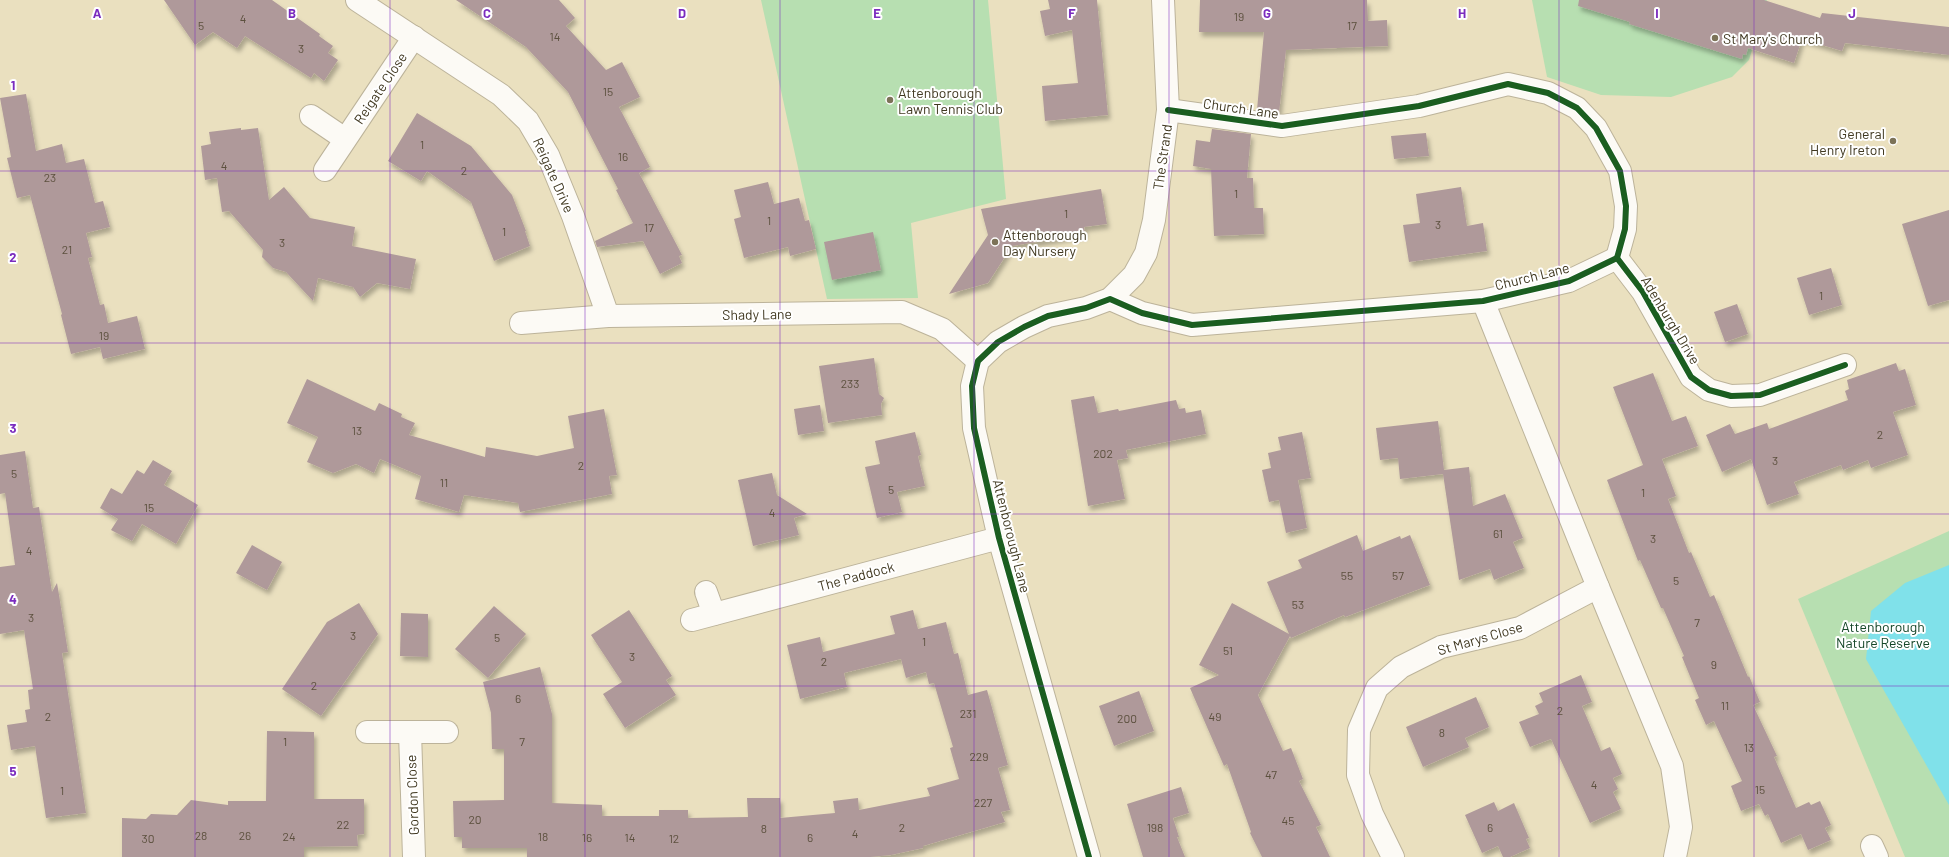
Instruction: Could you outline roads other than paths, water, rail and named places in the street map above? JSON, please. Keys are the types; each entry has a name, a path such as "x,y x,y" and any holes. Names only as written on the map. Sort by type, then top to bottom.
{"street":[{"name":"Reigate Drive","path":"357,0 501,95 528,121 548,154 573,216 608,316"},
{"name":"The Strand","path":"1110,299 1134,275 1146,253 1154,220 1168,110 1163,0"},
{"name":"Reigate Close","path":"325,170 414,37"},
{"name":"Church Lane","path":"1110,299 1142,313 1192,325 1483,300 1570,281 1617,258 1625,229 1626,206 1620,171 1596,128 1577,108 1548,93 1508,84 1419,106 1282,126 1168,110"},
{"name":"Reigate Close","path":"311,116 345,139"},
{"name":"Adenburgh Drive","path":"1617,258 1644,292 1691,377 1709,390 1731,396 1760,396 1845,365"},
{"path":"978,361 998,342 1024,327 1048,316 1086,308 1110,299"},
{"path":"1483,300 1598,587 1672,766 1681,827 1675,857"},
{"name":"Shady Lane","path":"521,323 608,316 902,312 942,330 978,361"},
{"name":"Attenborough Lane","path":"978,361 972,386 974,428 999,538 1083,856"},
{"name":"The Paddock","path":"692,620 999,538"},
{"name":"St Marys Close","path":"1392,857 1372,814 1358,775 1359,730 1377,688 1401,667 1441,647 1520,628 1598,587"},
{"path":"706,592 714,614"},
{"path":"367,732 446,732"},
{"name":"Gordon Close","path":"410,732 414,857"}],"water":[{"path":"1949,565 1949,805 1866,659 1871,611 1905,583"}],"place":[{"name":"St Mary's Church","path":"1715,38"},
{"name":"Attenborough Lawn Tennis Club","path":"890,100"},
{"name":"General Henry Ireton","path":"1893,141"},
{"name":"Attenborough Day Nursery","path":"995,242"}],"park label":[{"name":"Attenborough Nature Reserve","path":"1883,634"}]}
